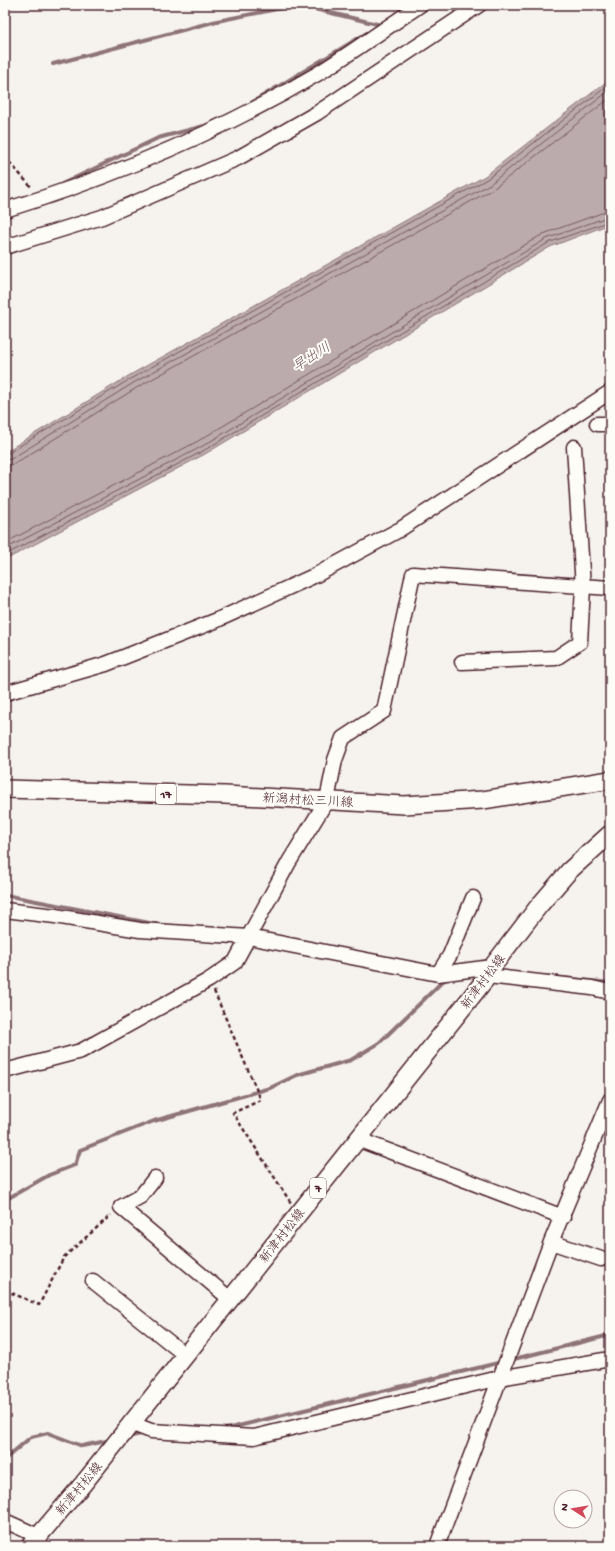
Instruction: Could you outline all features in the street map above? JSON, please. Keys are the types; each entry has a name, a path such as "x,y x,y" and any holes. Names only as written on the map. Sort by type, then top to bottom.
{"main road":[{"name":"新潟村松三川線","path":"5,789 225,795 404,805 483,800 610,780"},
{"name":"新津村松線","path":"35,1543 490,971 538,907 568,871 610,834"}],"street":[{"path":"5,210 64,191 126,168 202,136 320,73 420,5"},
{"path":"5,247 102,217 238,158 317,113 478,5"},
{"path":"5,693 106,664 215,622 316,574 398,530 610,392"},
{"path":"462,662 556,658 580,642 582,586 574,447"},
{"path":"5,1071 81,1051 209,980 235,962 289,862 327,800 335,760 343,738 384,711 413,574 610,588"},
{"path":"438,974 450,955 473,898"},
{"path":"5,910 55,916 140,930 249,937 438,974 490,971 610,992"},
{"path":"437,1546 551,1242 610,1100"},
{"path":"357,1139 562,1217"},
{"path":"155,1178 141,1196 121,1207 230,1299"},
{"path":"551,1242 601,1259"},
{"path":"94,1281 185,1355"},
{"path":"130,1423 151,1431 254,1437 499,1378 610,1359"},
{"path":"5,1521 35,1543"}],"path":[{"path":"5,8 12,5"},
{"path":"5,157 31,187"},
{"path":"209,980 261,1100 233,1114 298,1213"},
{"path":"5,1290 39,1305 64,1258 121,1207"}],"water":[{"name":"早出川","path":"610,79 610,224 550,247 205,454 5,560 5,452 130,375 485,176"}],"waterway":[{"path":"53,64 217,21 297,5"},
{"path":"298,5 381,25"},
{"path":"251,103 367,33"},
{"path":"62,184 158,138 204,126 222,118"},
{"path":"5,203 14,200"},
{"path":"5,895 160,925"},
{"path":"545,976 610,983"},
{"path":"5,1200 49,1175 75,1165 80,1150 154,1121 270,1088 297,1075 351,1060 379,1043 443,981 450,978"},
{"path":"510,1360 610,1335"},
{"path":"226,1429 502,1362"},
{"path":"5,1459 31,1437 48,1433 82,1446 111,1440"},
{"path":"128,1437 145,1433"}]}
